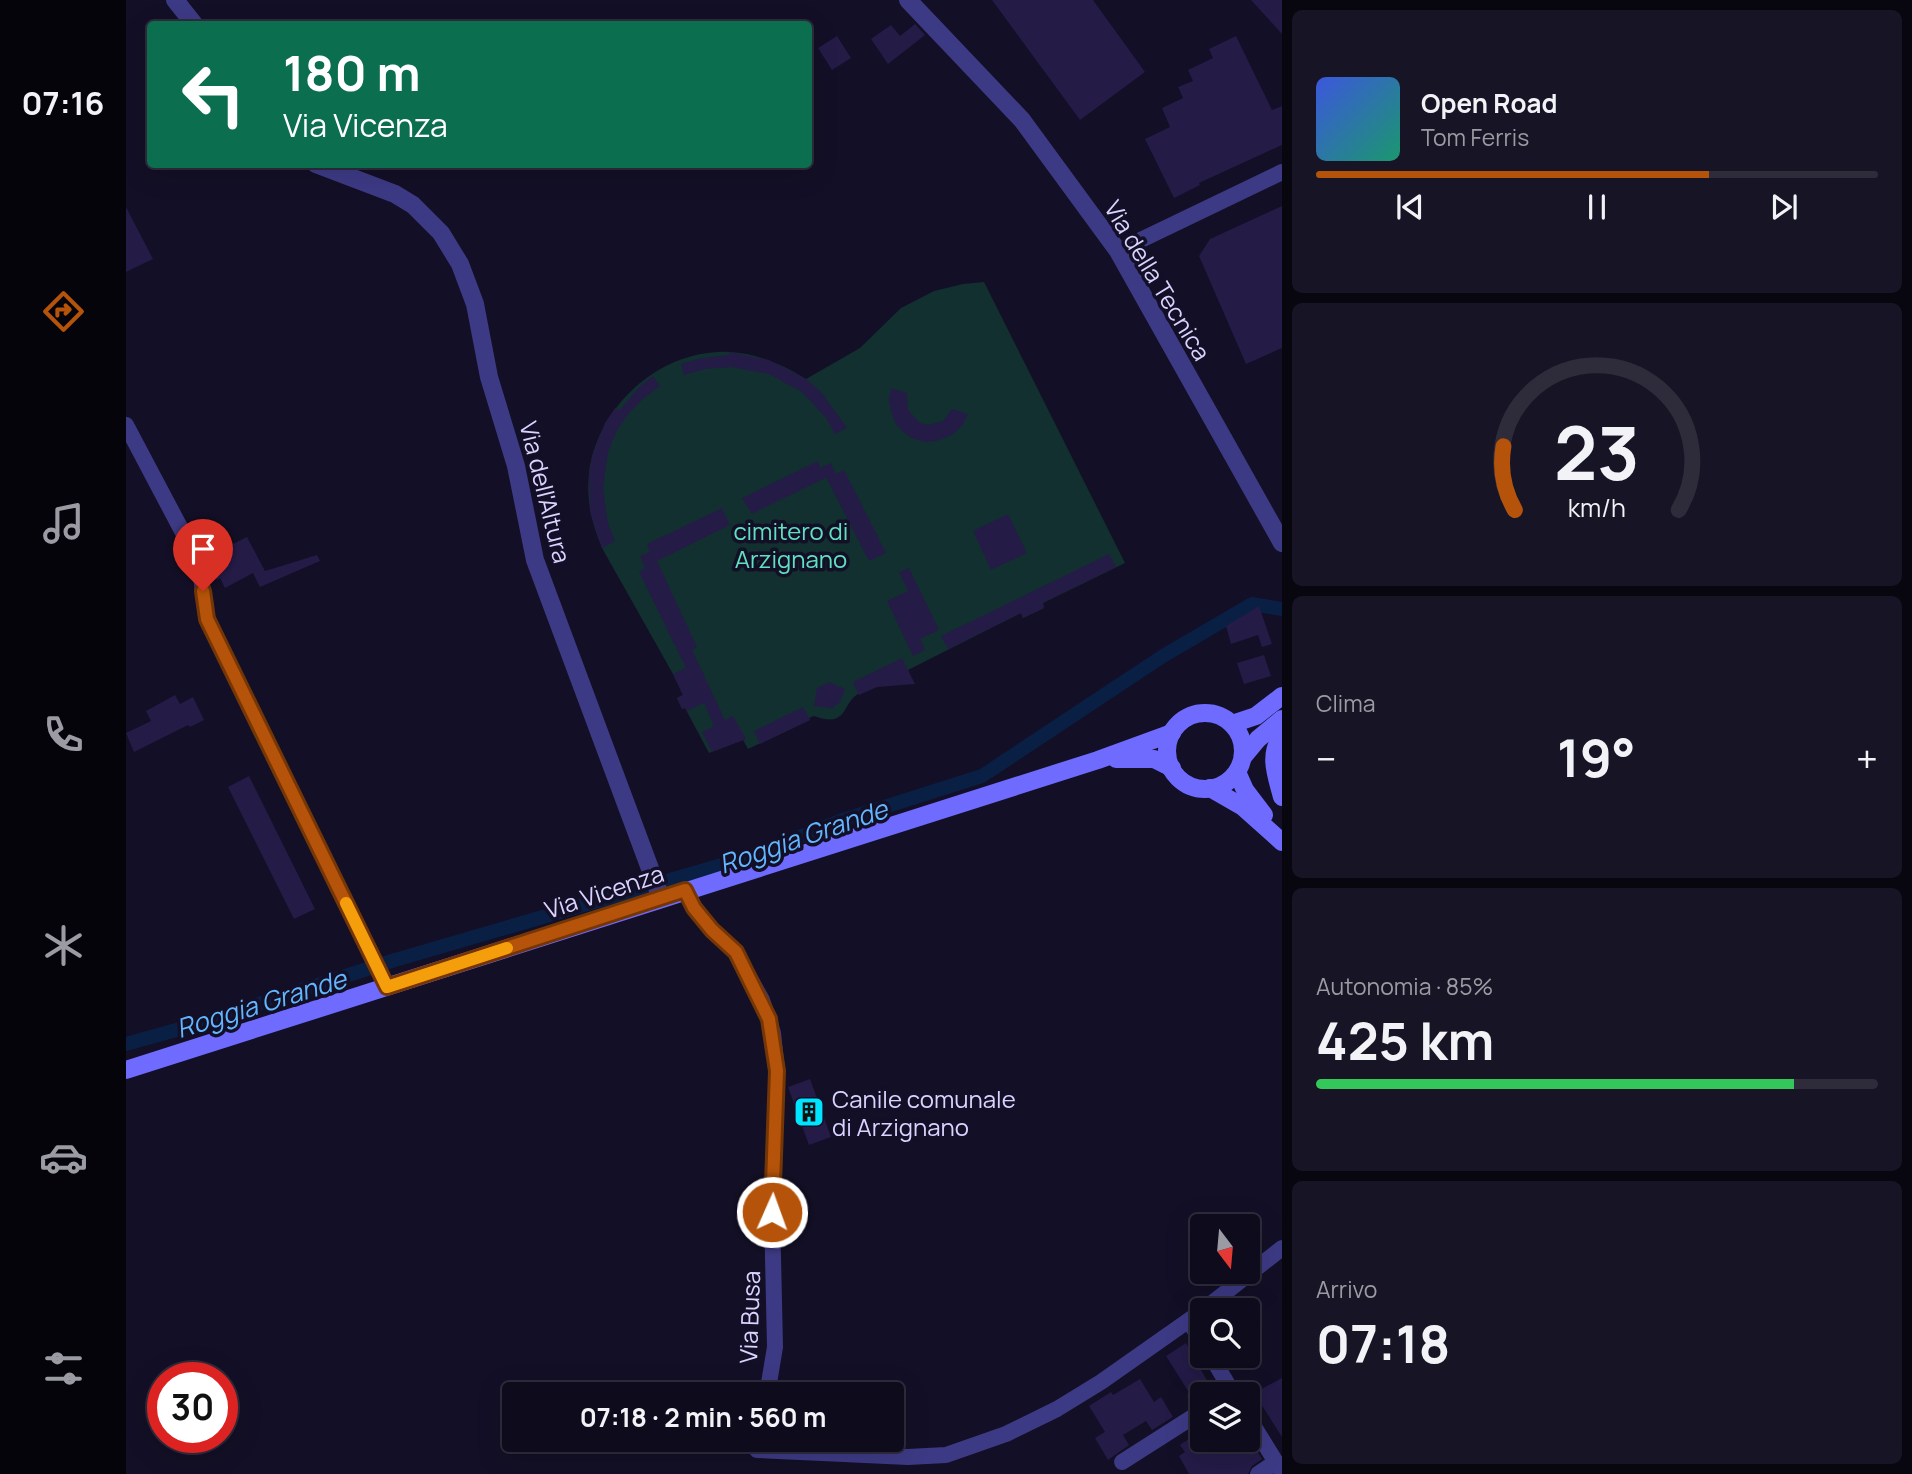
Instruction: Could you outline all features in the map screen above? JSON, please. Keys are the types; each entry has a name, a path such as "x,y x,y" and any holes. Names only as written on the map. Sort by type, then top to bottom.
{"main road":[{"path":"1282,696 1256,716 1232,724 1243,745 1240,765 1245,790 1282,840"},
{"name":"Via Vicenza","path":"126,1070 1098,760 1172,733 1188,717 1200,713 1212,713 1232,724"},
{"path":"1210,788 1230,780 1258,739 1282,719"},
{"path":"1172,733 1167,751 1172,768"},
{"path":"1282,735 1274,751 1273,762 1282,797"},
{"name":"Via Vicenza","path":"1098,760 1154,759 1172,768 1188,784 1210,788 1243,807 1282,840"}],"street":[{"path":"175,0 192,21"},
{"name":"Via della Tecnica","path":"908,0 1022,120 1118,251 1282,543"},
{"name":"Via dell'Altura","path":"327,168 395,194 412,205 440,233 460,264 475,304 489,377 516,466 535,560 661,898"},
{"path":"1118,251 1282,172"},
{"path":"126,425 199,563 207,619 387,987"},
{"name":"Via Busa","path":"685,890 694,908 712,930 736,952 762,1000 773,1033 777,1071 772,1212 775,1347 769,1382"},
{"path":"1218,1298 1282,1248"},
{"path":"800,1452 908,1457 946,1455 1006,1434 1056,1409 1101,1382 1190,1320"},
{"path":"1122,1462 1190,1419"},
{"path":"1258,1474 1279,1467 1260,1436"}],"green space":[{"name":"cimitero di Arzignano","path":"984,282 1125,563 1043,603 1044,608 1023,618 1021,613 908,670 909,672 858,694 839,717 825,719 814,716 748,749 743,740 709,753 685,708 682,709 677,698 683,695 673,674 602,548 595,530 588,484 595,449 605,426 619,404 637,386 657,371 680,360 705,353 741,353 770,361 806,379 860,348 901,308 934,291"}],"building":[{"path":"992,0 1093,0 1145,72 1080,120"},
{"path":"1251,0 1282,0 1282,34"},
{"path":"915,24 925,35 888,64 871,39 891,25 900,36"},
{"path":"837,36 851,58 832,70 818,48"},
{"path":"1236,36 1272,110 1282,106 1282,145 1199,183 1200,185 1174,198 1145,139 1170,127 1162,108 1183,98 1178,87 1193,81 1188,70 1213,58 1209,49"},
{"path":"1282,206 1282,348 1246,364 1199,256 1210,239"},
{"path":"126,207 153,259 126,272"},
{"path":"729,352 769,360 806,379 822,393 847,428 835,434 826,418 802,392 769,374 731,367 705,369 684,375 681,364 729,355"},
{"path":"653,376 660,386 628,414 616,432 608,452 603,488 608,524 615,541 602,548 590,512 589,475 592,456 605,423 615,408 620,410 639,387"},
{"path":"891,388 907,393 908,410 920,423 928,425 943,421 952,409 968,414 962,426 952,435 927,442 914,439 896,424 889,400"},
{"path":"818,461 820,468 831,463 836,474 844,470 886,553 869,561 825,478 752,514 742,498"},
{"path":"722,508 730,525 657,561 697,647 692,650 725,720 733,716 746,739 712,752 702,732 714,726 704,703 687,711 682,709 677,698 683,695 673,674 686,668 639,572 645,568 640,556 650,552 647,544"},
{"path":"1008,514 1027,553 991,570 973,531"},
{"path":"203,521 219,551 247,537 265,571 317,555 320,561 260,587 253,573 225,588 220,578 217,580 192,527"},
{"path":"1109,554 1116,567 1042,603 1044,608 1023,618 1021,613 948,649 941,636"},
{"path":"909,568 939,630 920,639 925,650 913,656 887,601 908,591 899,572"},
{"path":"1259,606 1272,644 1262,647 1258,635 1231,644 1226,626"},
{"path":"1264,655 1271,676 1244,684 1237,663"},
{"path":"902,658 915,684 877,687 859,695 853,682"},
{"path":"829,682 845,689 840,702 832,708 814,706 817,688"},
{"path":"175,695 180,704 193,697 204,720 190,727 188,725 134,752 126,733 151,721 146,711"},
{"path":"803,707 810,720 760,744 754,731"},
{"path":"249,776 315,909 294,919 228,787"},
{"name":"Canile comunale di Arzignano","path":"810,1079 831,1137 809,1145 788,1087"},
{"path":"1186,1343 1190,1350 1190,1368 1200,1368 1208,1382 1190,1382 1190,1394 1166,1356"},
{"path":"1282,1378 1282,1437 1260,1402 1260,1390"},
{"path":"1140,1379 1154,1402 1161,1397 1173,1417 1152,1430 1146,1421 1123,1435 1129,1445 1108,1460 1095,1438 1105,1432 1089,1406"},
{"path":"1190,1438 1190,1452 1258,1452 1262,1459 1252,1466 1248,1474 1189,1474 1179,1456 1185,1452 1180,1445"}],"waterway":[{"name":"Roggia Grande","path":"126,1044 194,1025 395,960 749,857 840,821 982,776 1163,656 1252,604 1282,609"}],"slow traffic":[{"path":"346,903 387,987 507,948"}],"place":[{"name":"Canile comunale di Arzignano","path":"809,1112"}],"route":[{"path":"203,591 207,619 387,987 685,890 694,908 712,930 736,952 762,1000 773,1033 777,1071 772,1212"}]}
